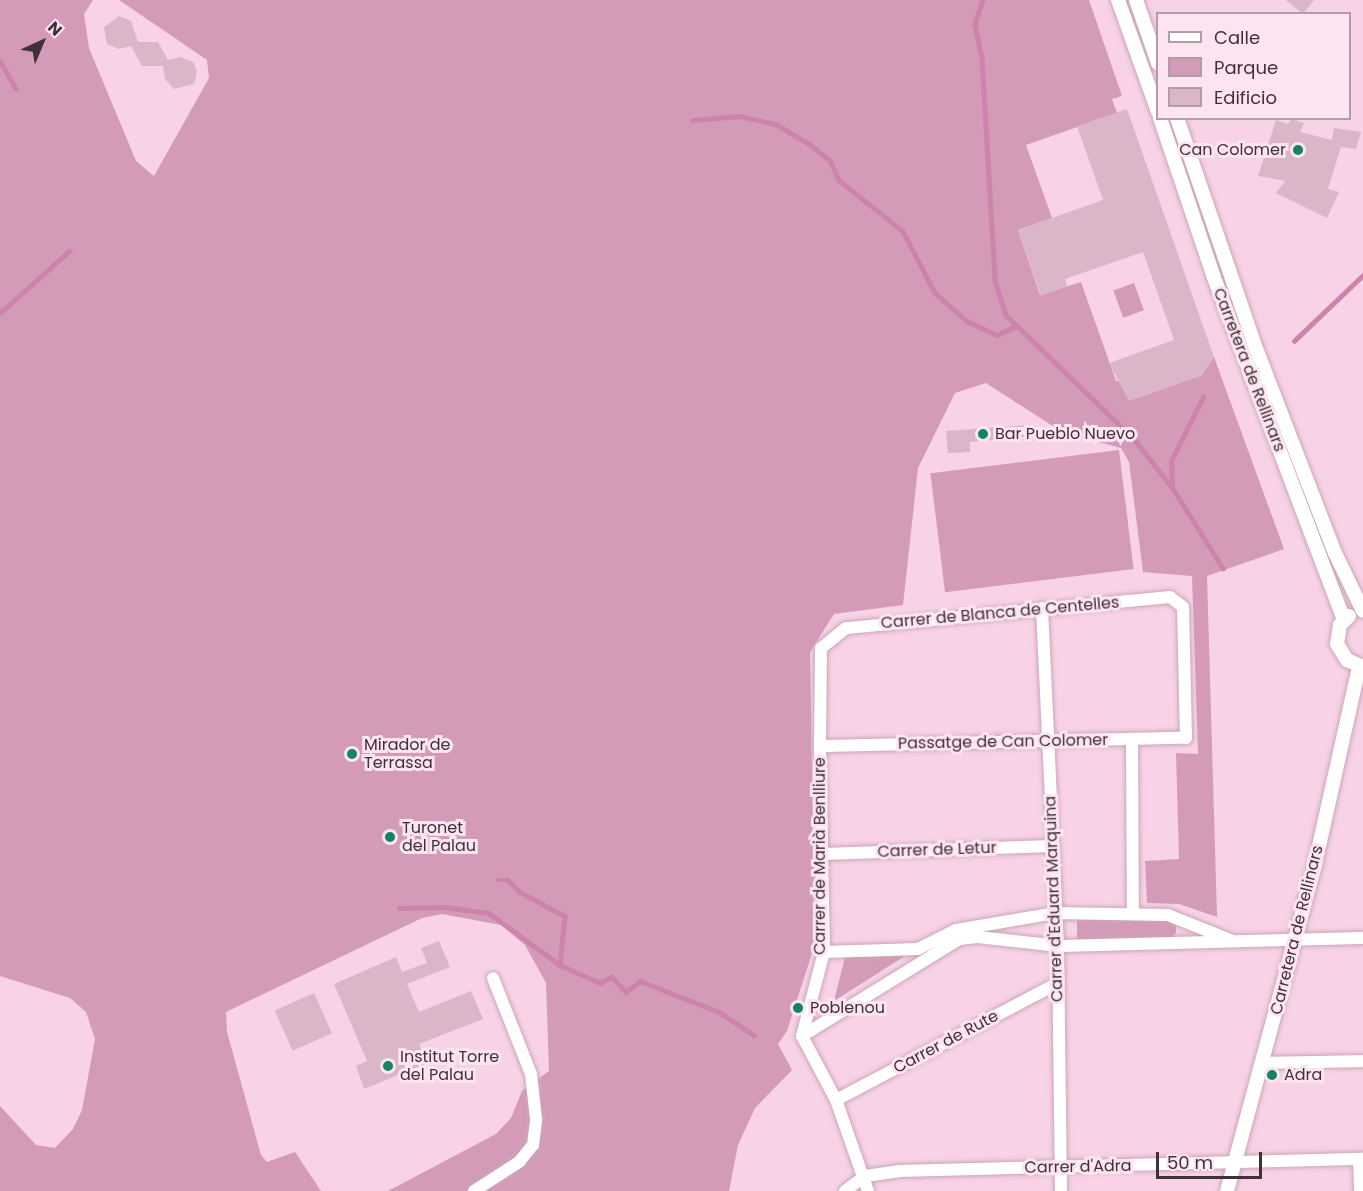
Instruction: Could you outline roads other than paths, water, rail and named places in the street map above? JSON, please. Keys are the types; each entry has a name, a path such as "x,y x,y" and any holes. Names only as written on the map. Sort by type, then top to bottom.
{"street":[{"path":"1118,0 1156,106"},
{"path":"1136,0 1156,57"},
{"name":"Carretera de Rellinars","path":"1161,120 1213,274 1344,620"},
{"name":"Carretera de Rellinars","path":"1178,120 1257,351 1335,553 1363,610"},
{"name":"Carrer de Blanca de Centelles","path":"821,648 846,628 1170,597 1183,607 1186,738"},
{"name":"Carrer d'Eduard Marquina","path":"1042,608 1050,740 1054,913 1058,946 1056,984 1061,1191"},
{"path":"1361,667 1339,650 1338,631 1344,620 1363,610"},
{"name":"Carrer de Marià Benlliure","path":"802,1036 824,952 820,747 821,648"},
{"name":"Carretera de Rellinars","path":"1227,1191 1296,938 1361,667"},
{"name":"Passatge de Can Colomer","path":"820,747 1186,738"},
{"path":"1132,740 1133,914"},
{"name":"Carrer de Letur","path":"823,854 1052,846"},
{"path":"824,952 918,949 956,930 1054,913 1133,914 1179,919 1234,941"},
{"path":"1172,944 1183,933 1179,919"},
{"path":"868,1191 836,1100 802,1036 959,939 978,937 1058,946 1363,938"},
{"path":"474,1191 519,1162 533,1145 536,1094 493,978"},
{"name":"Carrer de Rute","path":"836,1100 1056,984"},
{"path":"1263,1063 1363,1061"},
{"path":"1360,1191 1361,1159"},
{"name":"Carrer d'Adra","path":"864,1176 1061,1167 1234,1165 1361,1159"},
{"path":"845,1191 864,1176"}],"waterway":[{"path":"983,0 975,25 982,59 995,281 1006,315 1134,439 1172,487 1223,568"},
{"path":"0,61 16,89"},
{"path":"692,120 740,116 776,124 808,143 830,160 839,180 903,231 935,293 967,321 997,335 1016,326"},
{"path":"0,313 69,251"},
{"path":"1294,341 1363,275"},
{"path":"1172,484 1171,461 1203,397"},
{"path":"498,880 508,880 520,892 565,916 560,965"},
{"path":"399,908 444,907 489,913 560,965 600,983 612,977 626,992 640,981 719,1012 754,1035"}],"place":[{"name":"Can Colomer","path":"1298,150"},
{"name":"Bar Pueblo Nuevo","path":"983,434"},
{"name":"Mirador de Terrassa","path":"352,754"},
{"name":"Turonet del Palau","path":"390,837"},
{"name":"Poblenou","path":"798,1008"},
{"name":"Institut Torre del Palau","path":"388,1066"},
{"name":"Adra","path":"1272,1075"}]}
